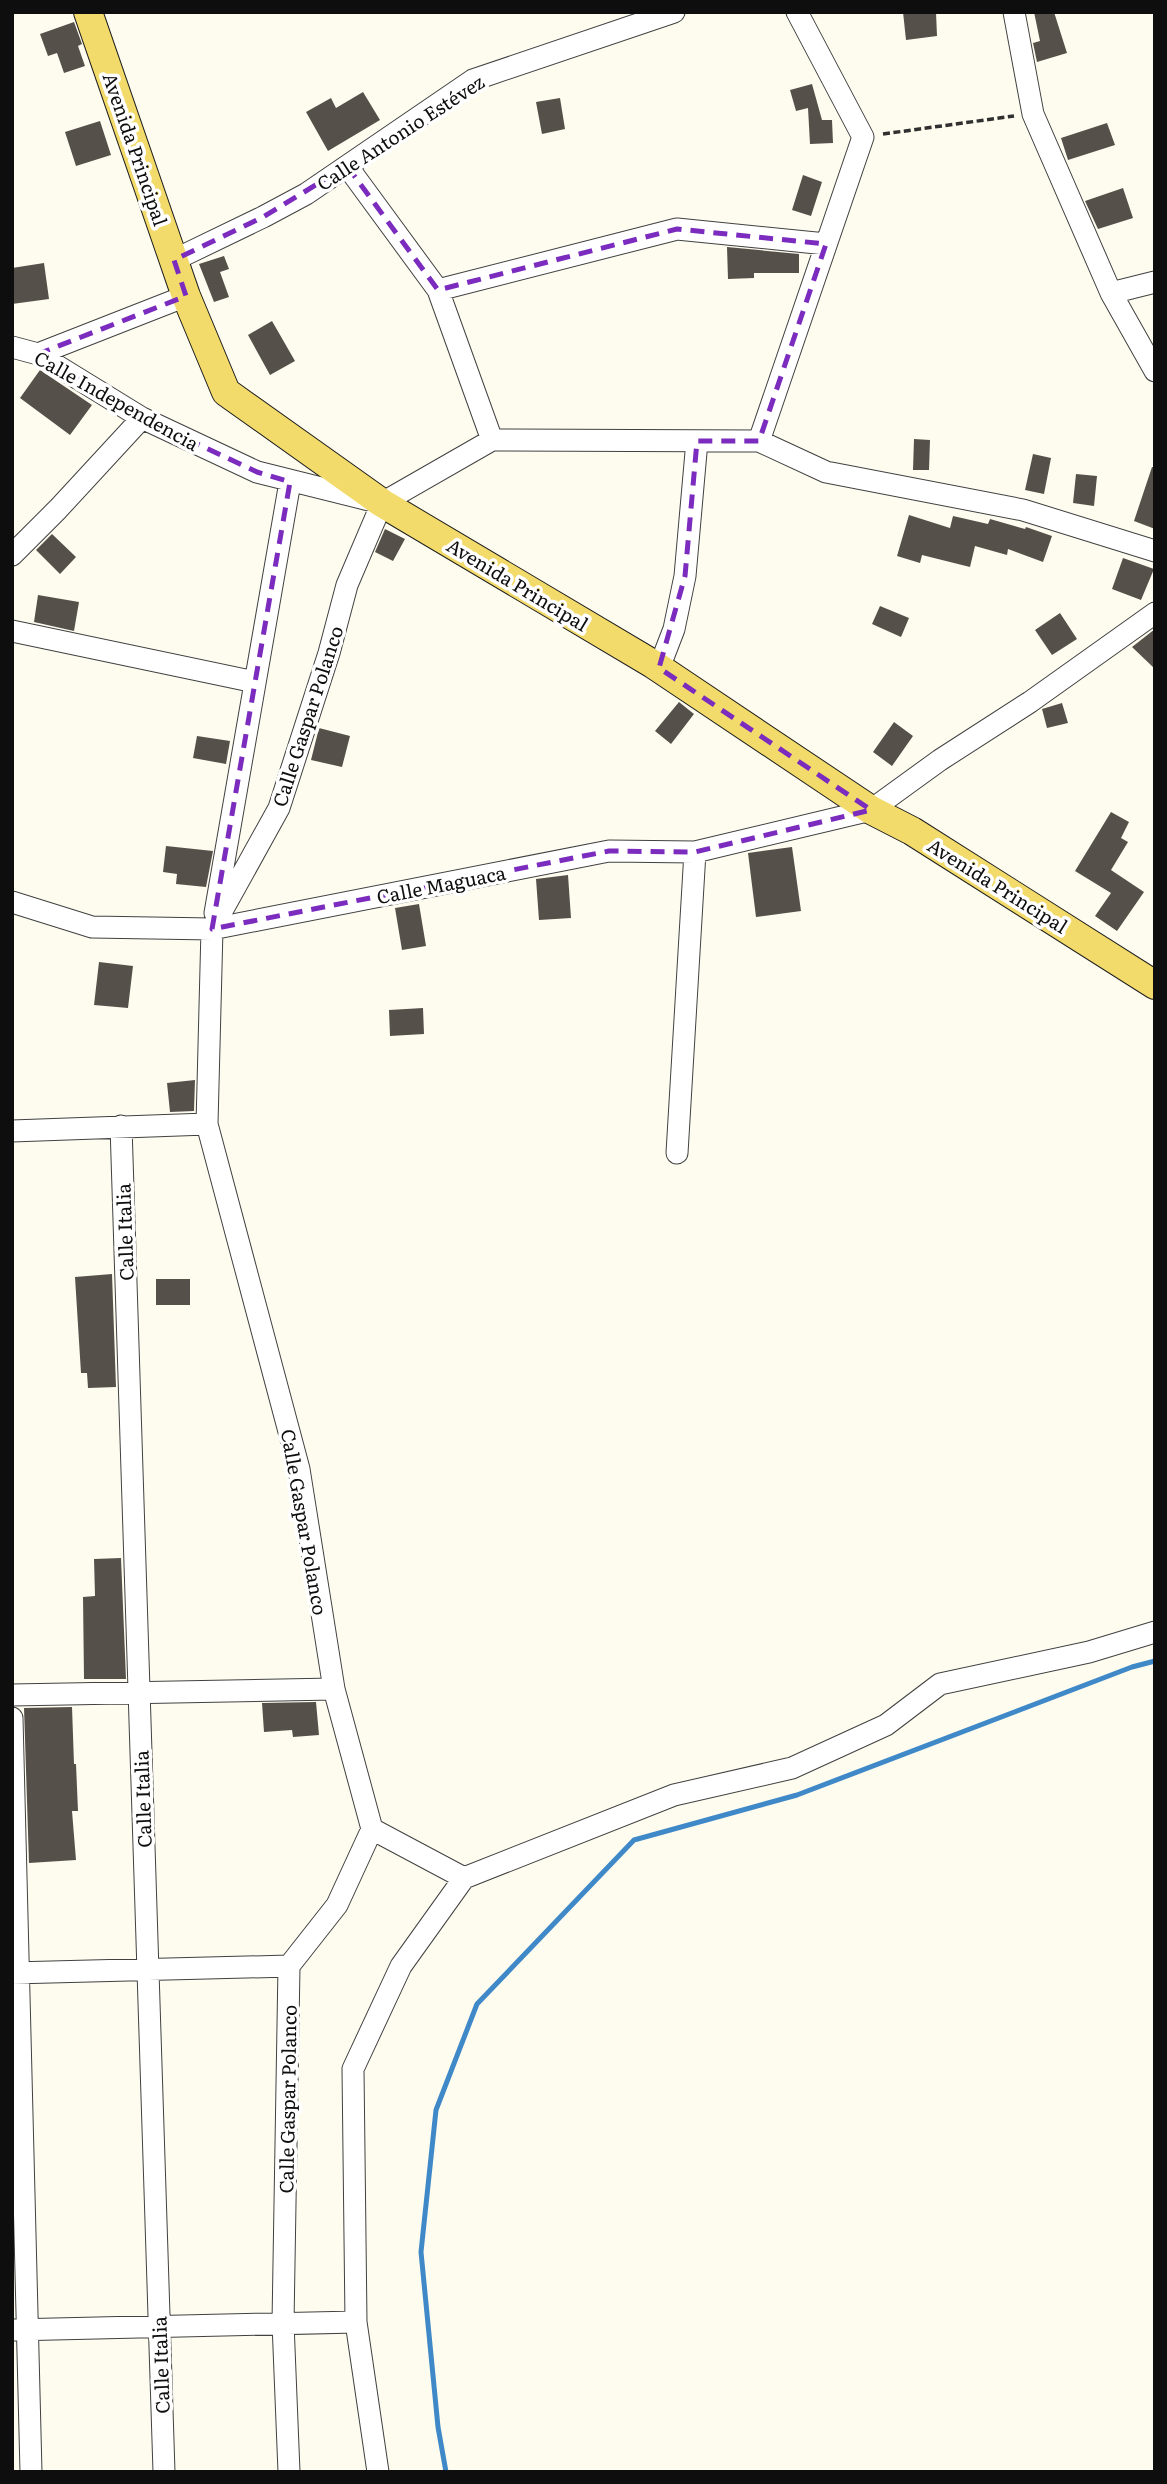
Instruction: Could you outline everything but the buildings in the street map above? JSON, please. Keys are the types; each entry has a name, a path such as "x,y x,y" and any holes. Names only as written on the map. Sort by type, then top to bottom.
{"main road":[{"name":"Avenida Principal","path":"88,12 186,296 226,393 382,503 659,668 870,810 912,831 1155,985"}],"street":[{"name":"Calle Antonio Estévez","path":"174,260 285,205 473,80 674,12"},
{"path":"759,441 863,137 797,12"},
{"path":"1014,12 1033,114 1111,293 1155,371"},
{"path":"347,166 438,290 492,440"},
{"path":"438,290 677,229 826,244"},
{"path":"1111,293 1155,282"},
{"path":"38,354 186,296"},
{"name":"Calle Independencia","path":"12,347 38,354 142,418 257,472 382,503"},
{"path":"12,555 142,418"},
{"path":"382,503 492,440 759,441 826,472 1023,510 1155,551"},
{"path":"659,668 674,629 685,576 697,441"},
{"path":"212,929 290,482"},
{"name":"Calle Gaspar Polanco","path":"372,1829 334,1689 299,1469 207,1124 212,929 279,808 329,653 347,585 382,503"},
{"path":"870,810 940,760 1030,702 1155,613"},
{"path":"12,631 255,682"},
{"name":"Calle Maguaca","path":"12,902 92,926 212,929 609,851 695,852 870,810"},
{"path":"677,1153 695,852"},
{"path":"12,1131 207,1124"},
{"name":"Calle Italia","path":"121,1126 164,2472"},
{"path":"379,2472 356,2322 353,2069 401,1966 464,1878 674,1795 792,1768 886,1725 940,1684 1089,1652 1155,1632"},
{"path":"12,1695 334,1689"},
{"path":"12,1718 20,2330 31,2472"},
{"path":"15,1973 289,1966 337,1905 372,1829 464,1878"},
{"name":"Calle Gaspar Polanco","path":"289,1966 283,2323 289,2472"},
{"path":"20,2330 356,2322"}],"path":[{"path":"863,137 1033,114"}],"highlighted area":[{"path":"347,166 438,290 677,229 826,244 759,441 697,441 685,576 659,668 871,810 695,852 609,851 212,929 290,482 257,472 142,418 38,354 186,296 174,260 263,217"}],"waterway":[{"path":"446,2472 438,2427 421,2252 436,2110 477,2004 634,1840 797,1795 1132,1667 1155,1661"}]}
